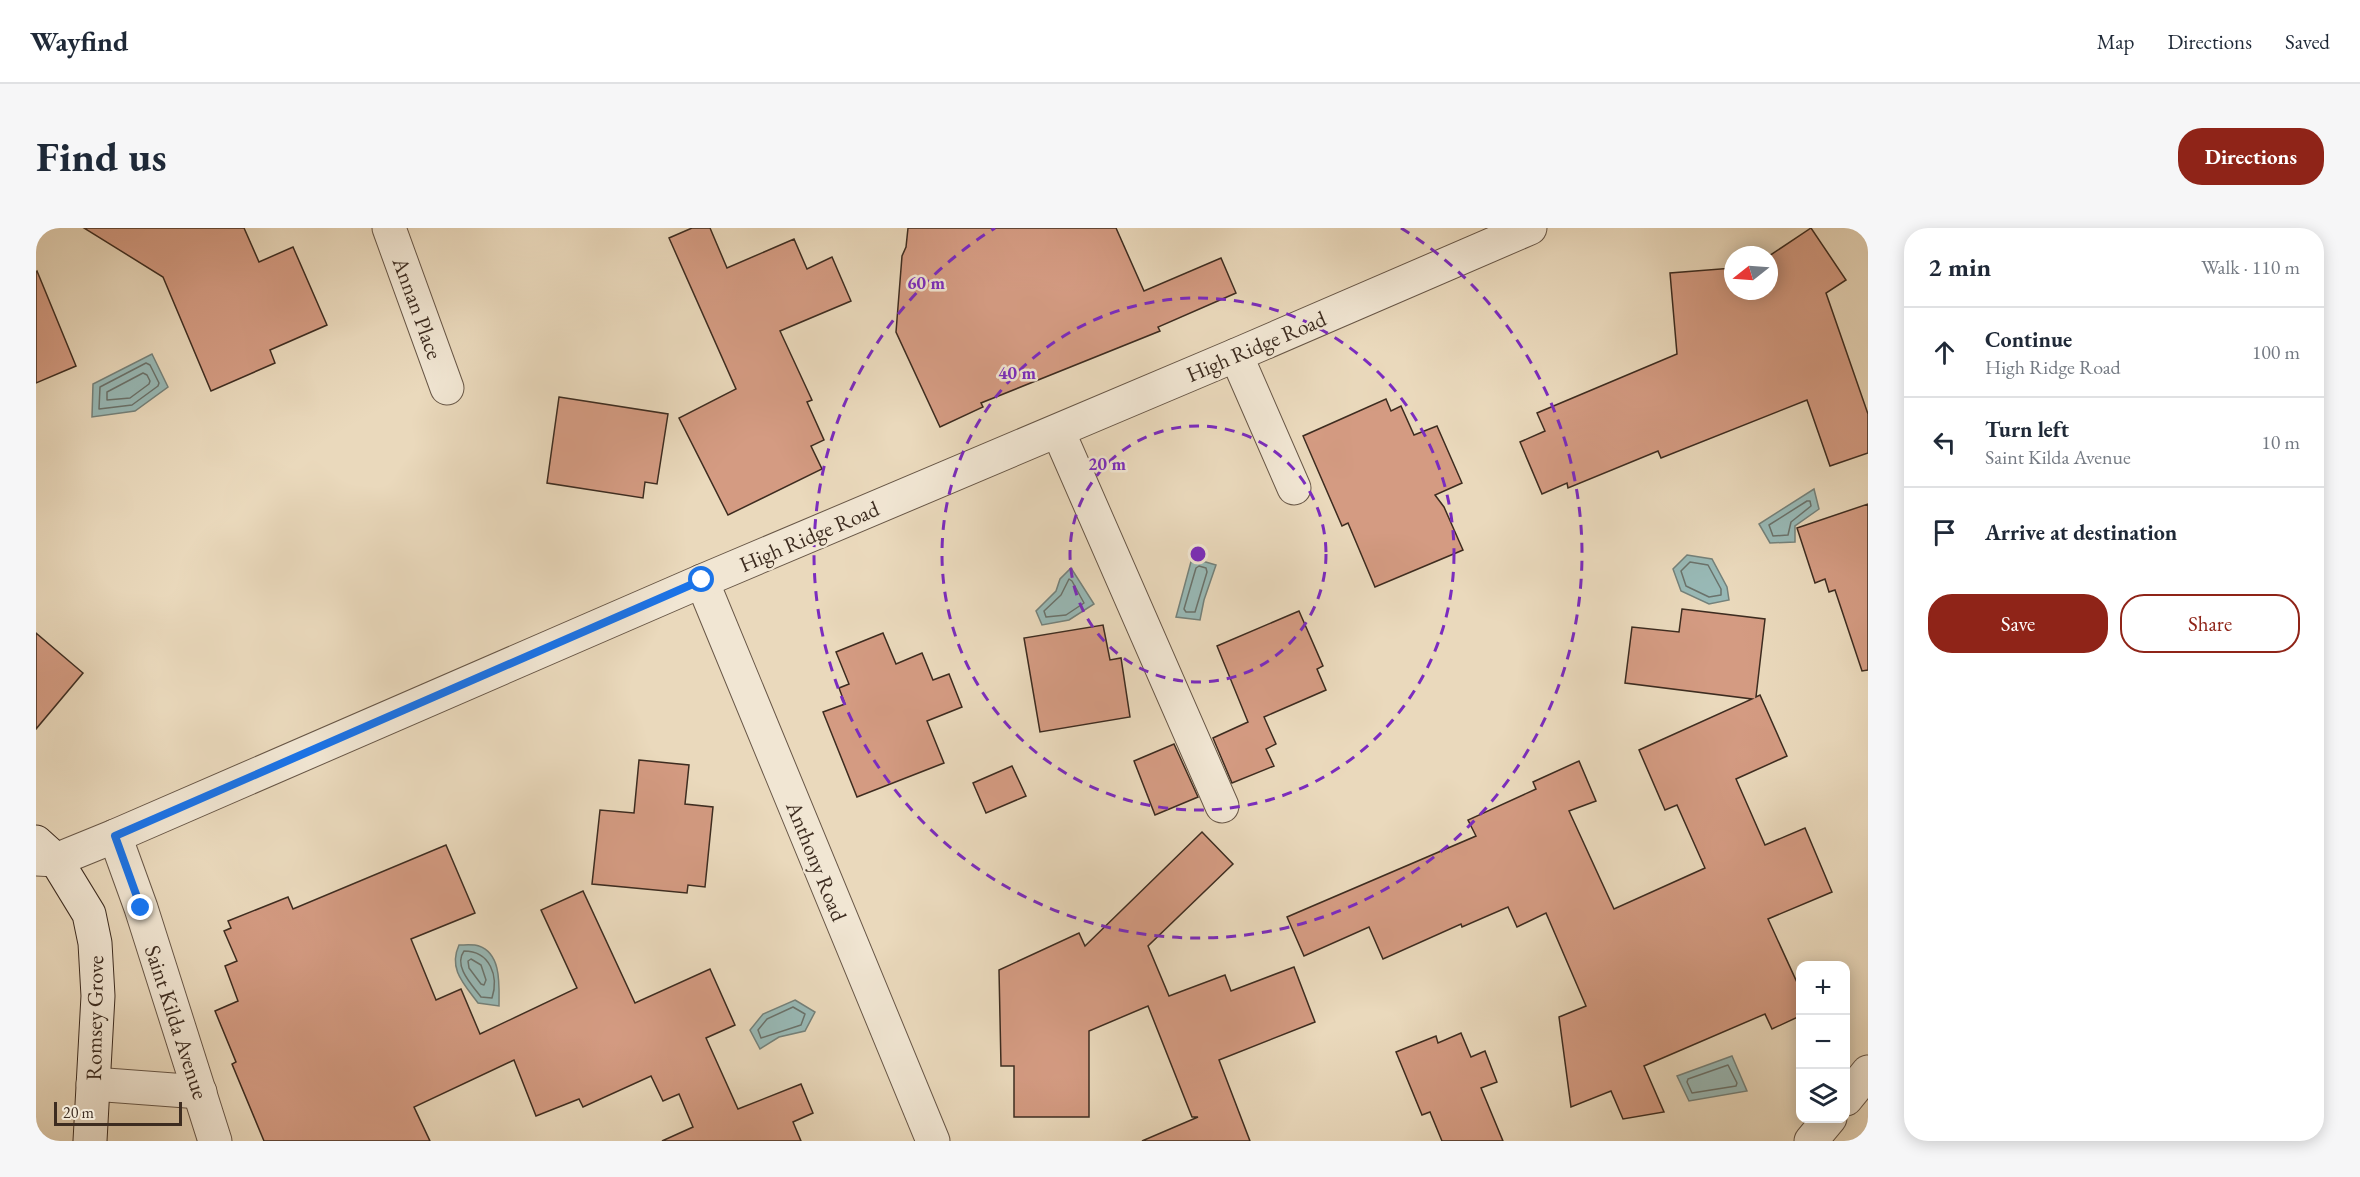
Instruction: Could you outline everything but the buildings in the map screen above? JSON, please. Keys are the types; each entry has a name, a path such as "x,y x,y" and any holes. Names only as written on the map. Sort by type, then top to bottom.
{"street":[{"name":"Annan Place","path":"389,228 447,387"},
{"name":"High Ridge Road","path":"43,854 115,836 702,580 1058,431 1530,228"},
{"path":"1236,355 1294,488"},
{"path":"1058,431 1222,806"},
{"name":"Anthony Road","path":"702,580 933,1141"},
{"name":"Saint Kilda Avenue","path":"115,836 141,908 215,1141"},
{"name":"Romsey Grove","path":"43,854 89,914 95,943 98,996 90,1141"},
{"path":"1850,1093 1868,1072"},
{"path":"93,1084 200,1092"},
{"path":"1811,1141 1827,1123"}],"water":[{"path":"152,354 168,387 135,411 92,417 93,384"},
{"path":"1814,489 1819,509 1795,526 1795,542 1770,543 1759,524"},
{"path":"1687,555 1712,559 1727,587 1729,600 1709,604 1681,591 1673,569"},
{"path":"1192,558 1216,565 1200,620 1176,617"},
{"path":"1071,568 1094,604 1069,620 1042,625 1036,611 1056,591 1060,579"},
{"path":"459,945 479,946 492,956 498,972 499,1006 478,1003 463,983 455,962"},
{"path":"795,1000 815,1012 805,1031 779,1037 760,1049 750,1030 763,1014"},
{"path":"1732,1056 1747,1091 1689,1101 1677,1076"}],"route":[{"path":"141,908 115,836 702,580"}]}
